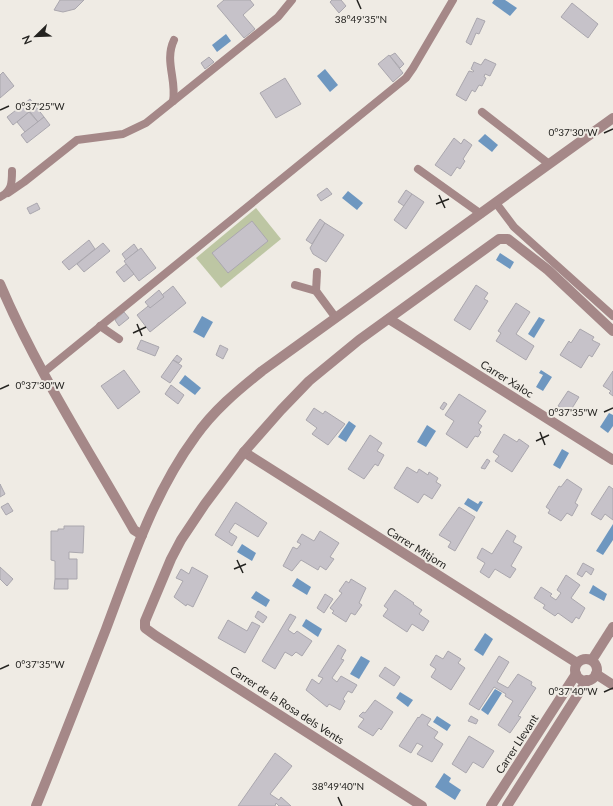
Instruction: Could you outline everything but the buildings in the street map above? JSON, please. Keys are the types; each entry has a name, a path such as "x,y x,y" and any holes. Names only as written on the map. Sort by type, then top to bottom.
{"street":[{"path":"36,806 142,535 177,464 196,436 215,413 251,380 613,118"},
{"path":"244,452 309,381 359,340 502,238 508,239 548,270 613,331"},
{"path":"0,284 12,312 44,372 134,530 142,535"},
{"name":"Carrer Xaloc","path":"389,319 613,460"},
{"name":"Carrer de la Rosa dels Vents","path":"244,452 205,504 181,540 171,559 145,620 145,628 422,806"},
{"name":"Carrer Mitjorn","path":"244,452 577,663"},
{"path":"592,660 613,627"},
{"path":"506,806 587,680 596,674 597,668 592,660 586,659 577,663 575,668 576,674 581,679 587,680"},
{"name":"Carrer Llevant","path":"491,806 576,674"},
{"path":"596,674 613,685"}],"lane":[{"path":"4,195 24,182 77,140 130,132 146,123 278,17 292,0"},
{"path":"44,372 406,78 453,0"},
{"path":"173,101 174,88 169,57 170,47 174,40"},
{"path":"482,112 549,164"},
{"path":"418,169 481,214"},
{"path":"4,195 12,185 12,171"},
{"path":"496,203 514,227 613,316"},
{"path":"316,291 317,272"},
{"path":"294,285 316,291 336,318"},
{"path":"100,326 119,339"}],"green space":[{"path":"256,208 281,239 221,288 196,258"}],"water":[{"path":"494,0 505,0 517,8 510,16 492,3"},
{"path":"226,34 231,41 217,52 212,45"},
{"path":"325,69 338,85 330,92 317,76"},
{"path":"485,134 498,145 492,152 478,141"},
{"path":"348,191 363,203 357,210 342,198"},
{"path":"500,253 514,262 510,269 496,260"},
{"path":"202,316 213,322 204,338 193,332"},
{"path":"539,317 545,320 534,338 528,334"},
{"path":"541,370 552,377 543,391 536,387 543,375 539,373"},
{"path":"185,375 201,388 195,395 179,383"},
{"path":"609,413 613,415 613,426 608,433 600,427"},
{"path":"349,421 356,426 346,442 338,437"},
{"path":"427,425 436,431 426,447 417,442"},
{"path":"562,449 569,453 560,469 553,465"},
{"path":"468,498 478,504 480,501 483,502 477,512 464,504"},
{"path":"613,524 613,540 603,555 596,551"},
{"path":"242,544 256,553 252,561 237,552"},
{"path":"297,578 311,587 307,595 292,586"},
{"path":"593,585 607,594 604,601 589,593"},
{"path":"256,591 270,600 266,607 251,598"},
{"path":"306,619 322,629 318,637 302,626"},
{"path":"485,633 493,639 483,656 474,650"},
{"path":"361,656 370,661 359,679 350,674"},
{"path":"495,689 502,693 488,715 481,710"},
{"path":"400,692 413,700 408,707 396,698"},
{"path":"437,716 451,725 447,731 433,722"},
{"path":"444,773 451,778 449,782 461,790 455,800 435,787"}]}
